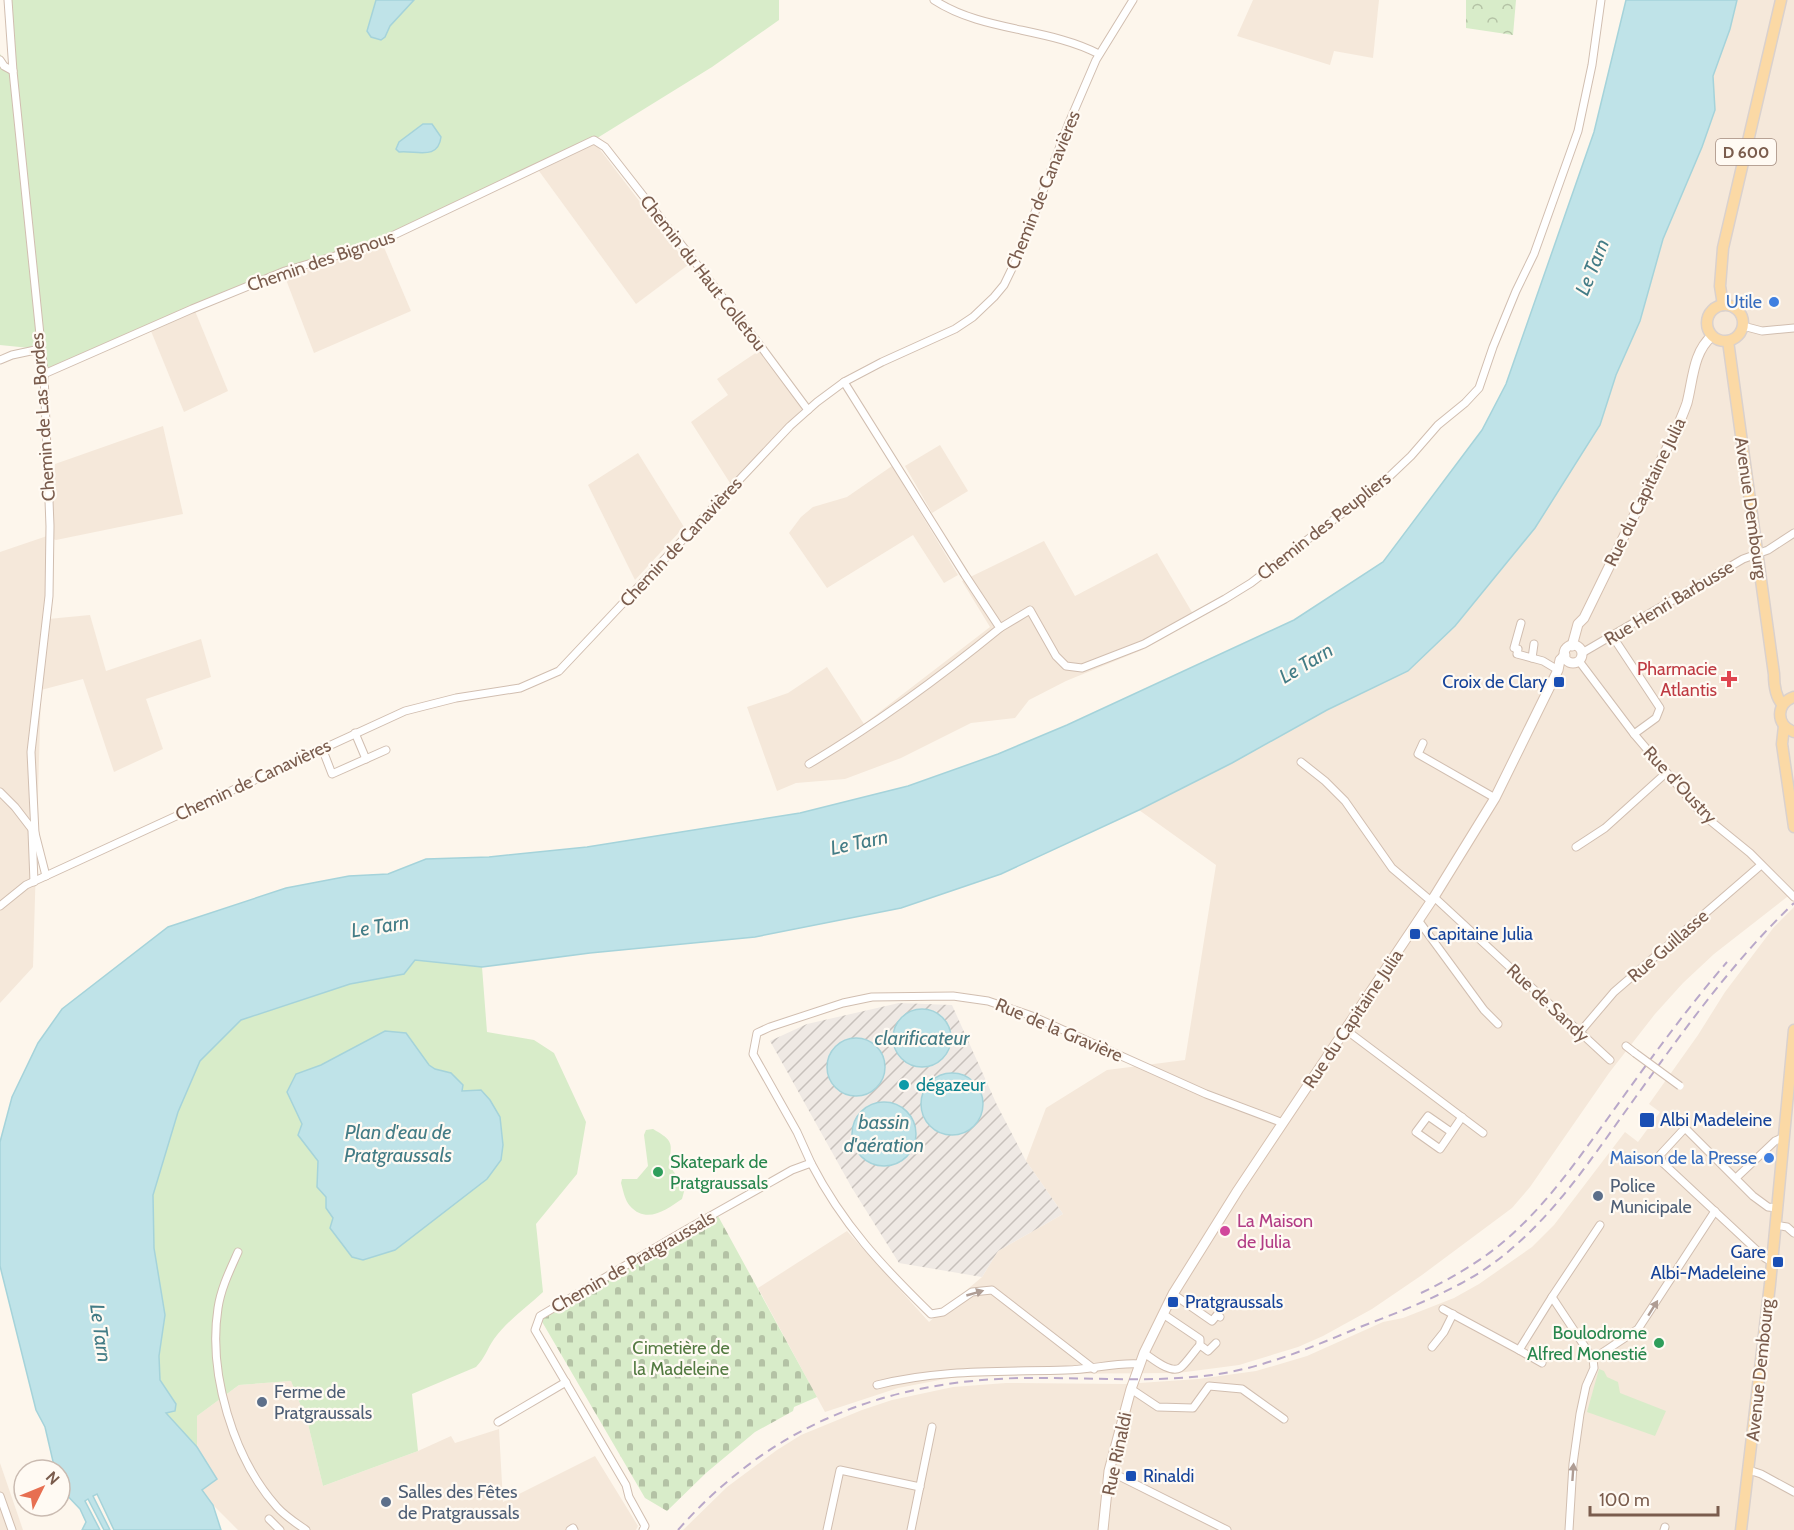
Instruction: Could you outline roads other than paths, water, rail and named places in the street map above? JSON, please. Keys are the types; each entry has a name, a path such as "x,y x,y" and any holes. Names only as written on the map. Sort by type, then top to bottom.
{"main road":[{"name":"D 600","path":"1723,305 1720,286 1723,248 1781,0"},
{"path":"1728,305 1738,310 1743,326 1738,336 1728,341 1712,336 1707,320 1713,310 1728,305"},
{"name":"Avenue Dembourg","path":"1728,341 1774,686 1778,700 1782,704 1780,719 1791,731"},
{"path":"1774,674 1782,689 1793,697 1782,704"},
{"path":"1791,731 1782,744 1794,827"},
{"name":"Avenue Dembourg","path":"1741,1530 1784,1137 1790,1119 1794,1030"}],"street":[{"name":"Chemin de Las Bordes","path":"8,0 13,71 44,374 50,526 49,596 31,753 33,831"},
{"path":"934,0 951,11 1079,43 1100,54"},
{"name":"Chemin de Canavières","path":"0,906 46,876 405,711 456,698 520,688 559,671 808,410 844,382 955,329 984,308 994,297 1004,285 1020,252 1068,125 1100,54 1133,0"},
{"name":"Chemin des Peupliers","path":"809,764 850,740 951,668 999,628 1030,610 1056,656 1066,666 1082,668 1144,644 1225,599 1251,583 1337,517 1364,500 1386,481 1438,425 1466,403 1479,388 1493,347 1533,254 1578,131 1592,65 1601,0"},
{"path":"0,60 4,66 13,71"},
{"name":"Chemin des Bignous","path":"44,374 285,271 375,244 594,140"},
{"name":"Chemin du Haut Colletou","path":"594,140 605,147 808,410"},
{"path":"1743,326 1762,331 1794,328"},
{"name":"Rue du Capitaine Julia","path":"1134,1378 1173,1294 1238,1190 1433,899 1495,798 1558,670 1560,660 1574,654 1574,634 1578,624 1584,618 1676,430 1686,405 1699,354 1704,342 1712,336"},
{"path":"0,360 40,349"},
{"path":"844,382 999,628"},
{"name":"Rue Henri Barbusse","path":"1574,654 1613,637 1743,559 1757,556 1794,533"},
{"path":"1521,622 1514,648 1518,649 1516,654 1532,658 1558,670"},
{"path":"1613,637 1660,708 1656,718 1634,734"},
{"path":"1532,658 1534,645"},
{"name":"Rue d'Oustry","path":"1574,654 1634,734 1702,814 1794,897"},
{"path":"355,733 366,759"},
{"path":"1423,743 1418,754 1495,798"},
{"path":"322,748 333,774 387,750"},
{"name":"Rue de Sandy","path":"1301,762 1345,801 1392,868 1433,899 1610,1060"},
{"path":"1576,847 1605,828 1666,773"},
{"path":"0,792 33,831 46,876"},
{"path":"33,831 34,882"},
{"name":"Rue Guillasse","path":"1580,1032 1614,992 1761,865"},
{"path":"1418,920 1484,1010 1498,1024"},
{"name":"Rue de la Gravière","path":"811,1163 797,1132 753,1054 757,1033 843,1003 872,997 952,996 988,1001 1032,1016 1206,1094 1283,1124"},
{"path":"1346,1030 1483,1133"},
{"path":"1626,1046 1680,1086"},
{"path":"1451,1132 1428,1116 1416,1132 1440,1149 1462,1117"},
{"path":"1772,1262 1663,1163 1660,1155 1685,1128 1768,1207 1777,1208"},
{"path":"1736,1179 1775,1141 1784,1137"},
{"path":"811,1163 826,1193 845,1221 880,1264 931,1314 943,1312 972,1292 992,1290 1094,1369"},
{"name":"Chemin de Pratgraussals","path":"643,1530 645,1526 629,1497 626,1485 535,1330 540,1316 682,1232 792,1170 811,1163"},
{"path":"1593,1359 1638,1329 1715,1211"},
{"path":"1775,1224 1787,1227 1794,1233"},
{"path":"1519,1350 1600,1225"},
{"path":"238,1252 223,1286 218,1309 216,1342 221,1393 234,1437 254,1476 278,1508 306,1530"},
{"path":"1173,1294 1212,1321 1216,1315 1220,1317"},
{"path":"1552,1297 1593,1359 1594,1368 1586,1386 1580,1414 1573,1464 1569,1530"},
{"path":"1443,1309 1542,1363"},
{"path":"1144,1353 1171,1369 1177,1369 1182,1368 1200,1345 1200,1339 1163,1314"},
{"path":"1432,1347 1444,1332 1453,1314"},
{"path":"1200,1345 1208,1350 1216,1343"},
{"path":"877,1385 899,1379 948,1372 1094,1369 1131,1363 1140,1364"},
{"name":"Rue Rinaldi","path":"1103,1530 1109,1471 1134,1378"},
{"path":"498,1422 566,1382"},
{"path":"1131,1389 1158,1407 1193,1408 1209,1386 1242,1389 1284,1419"},
{"path":"911,1530 932,1427"},
{"path":"827,1530 840,1470 920,1487"},
{"path":"1749,1470 1794,1492"},
{"path":"1109,1471 1227,1530"},
{"path":"0,1496 12,1530"},
{"path":"269,1519 280,1530"}],"water":[{"path":"376,0 414,0 390,26 381,40 371,37 367,31"},
{"name":"Le Tarn","path":"1626,0 1737,0 1730,29 1713,76 1715,110 1663,239 1640,321 1616,375 1600,425 1535,528 1455,626 1408,671 1327,710 1232,763 1139,810 1001,874 901,908 755,937 590,953 482,967 415,960 404,974 350,984 241,1020 200,1061 178,1112 153,1195 154,1248 165,1315 159,1356 160,1380 176,1404 175,1411 166,1413 197,1447 217,1479 202,1490 213,1505 221,1530 114,1530 97,1494 93,1496 110,1530 104,1530 88,1499 85,1501 100,1530 82,1530 86,1522 80,1509 72,1501 72,1458 52,1458 45,1427 36,1410 0,1266 0,1142 12,1097 38,1043 62,1009 168,927 286,888 349,876 388,874 426,859 489,857 587,847 800,813 908,786 998,754 1067,725 1294,620 1383,562 1482,430 1506,384 1594,132"},
{"path":"423,124 432,124 441,137 436,149 425,153 399,152 396,149 399,142"},
{"name":"clarificateur","path":"916,1009 928,1009 938,1013 947,1022 951,1044 943,1059 928,1067 916,1067 906,1063 897,1054 893,1044 893,1032 897,1022 906,1013"},
{"name":"Plan d'eau de Pratgraussals","path":"385,1031 406,1033 429,1065 451,1073 463,1085 462,1091 481,1090 500,1117 503,1145 501,1160 487,1179 395,1250 363,1260 352,1257 330,1228 333,1218 326,1208 326,1197 317,1187 318,1161 298,1135 302,1124 287,1092 296,1074 321,1065"},
{"name":"clarificateur","path":"850,1038 862,1038 877,1046 885,1061 885,1073 877,1088 862,1096 850,1096 835,1088 827,1073 827,1061 835,1046"},
{"name":"bassin d'aération","path":"952,1073 974,1082 983,1104 974,1126 952,1135 930,1126 921,1104 930,1082"},
{"name":"bassin d'aération","path":"884,1102 902,1108 910,1116 916,1134 910,1152 902,1160 884,1166 866,1160 858,1152 852,1134 858,1116 866,1108"}],"railway":[{"path":"678,1530 714,1494 751,1463 791,1437 833,1416 877,1400 923,1388 971,1381 1021,1378 1164,1379 1231,1372 1306,1349 1411,1307 1460,1284 1488,1267 1513,1247 1558,1202 1710,997 1750,948 1794,903"},
{"path":"1421,1293 1453,1276 1502,1243 1546,1199 1727,962"}],"place":[{"name":"Utile","path":"1774,302"},
{"name":"Pharmacie Atlantis","path":"1729,679"},
{"name":"Croix de Clary","path":"1559,682"},
{"name":"Capitaine Julia","path":"1415,934"},
{"name":"dégazeur","path":"904,1085"},
{"name":"Albi Madeleine","path":"1647,1120"},
{"name":"Maison de la Presse","path":"1769,1158"},
{"name":"Skatepark de Pratgraussals","path":"658,1172"},
{"name":"Police Municipale","path":"1598,1196"},
{"name":"La Maison de Julia","path":"1225,1231"},
{"name":"Gare Albi-Madeleine","path":"1778,1262"},
{"name":"Pratgraussals","path":"1173,1302"},
{"name":"Boulodrome Alfred Monestié","path":"1659,1343"},
{"name":"Ferme de Pratgraussals","path":"262,1402"},
{"name":"Rinaldi","path":"1131,1476"},
{"name":"Salles des Fêtes de Pratgraussals","path":"386,1502"}],"park label":[{"name":"Cimetière de la Madeleine","path":"681,1358"}]}
